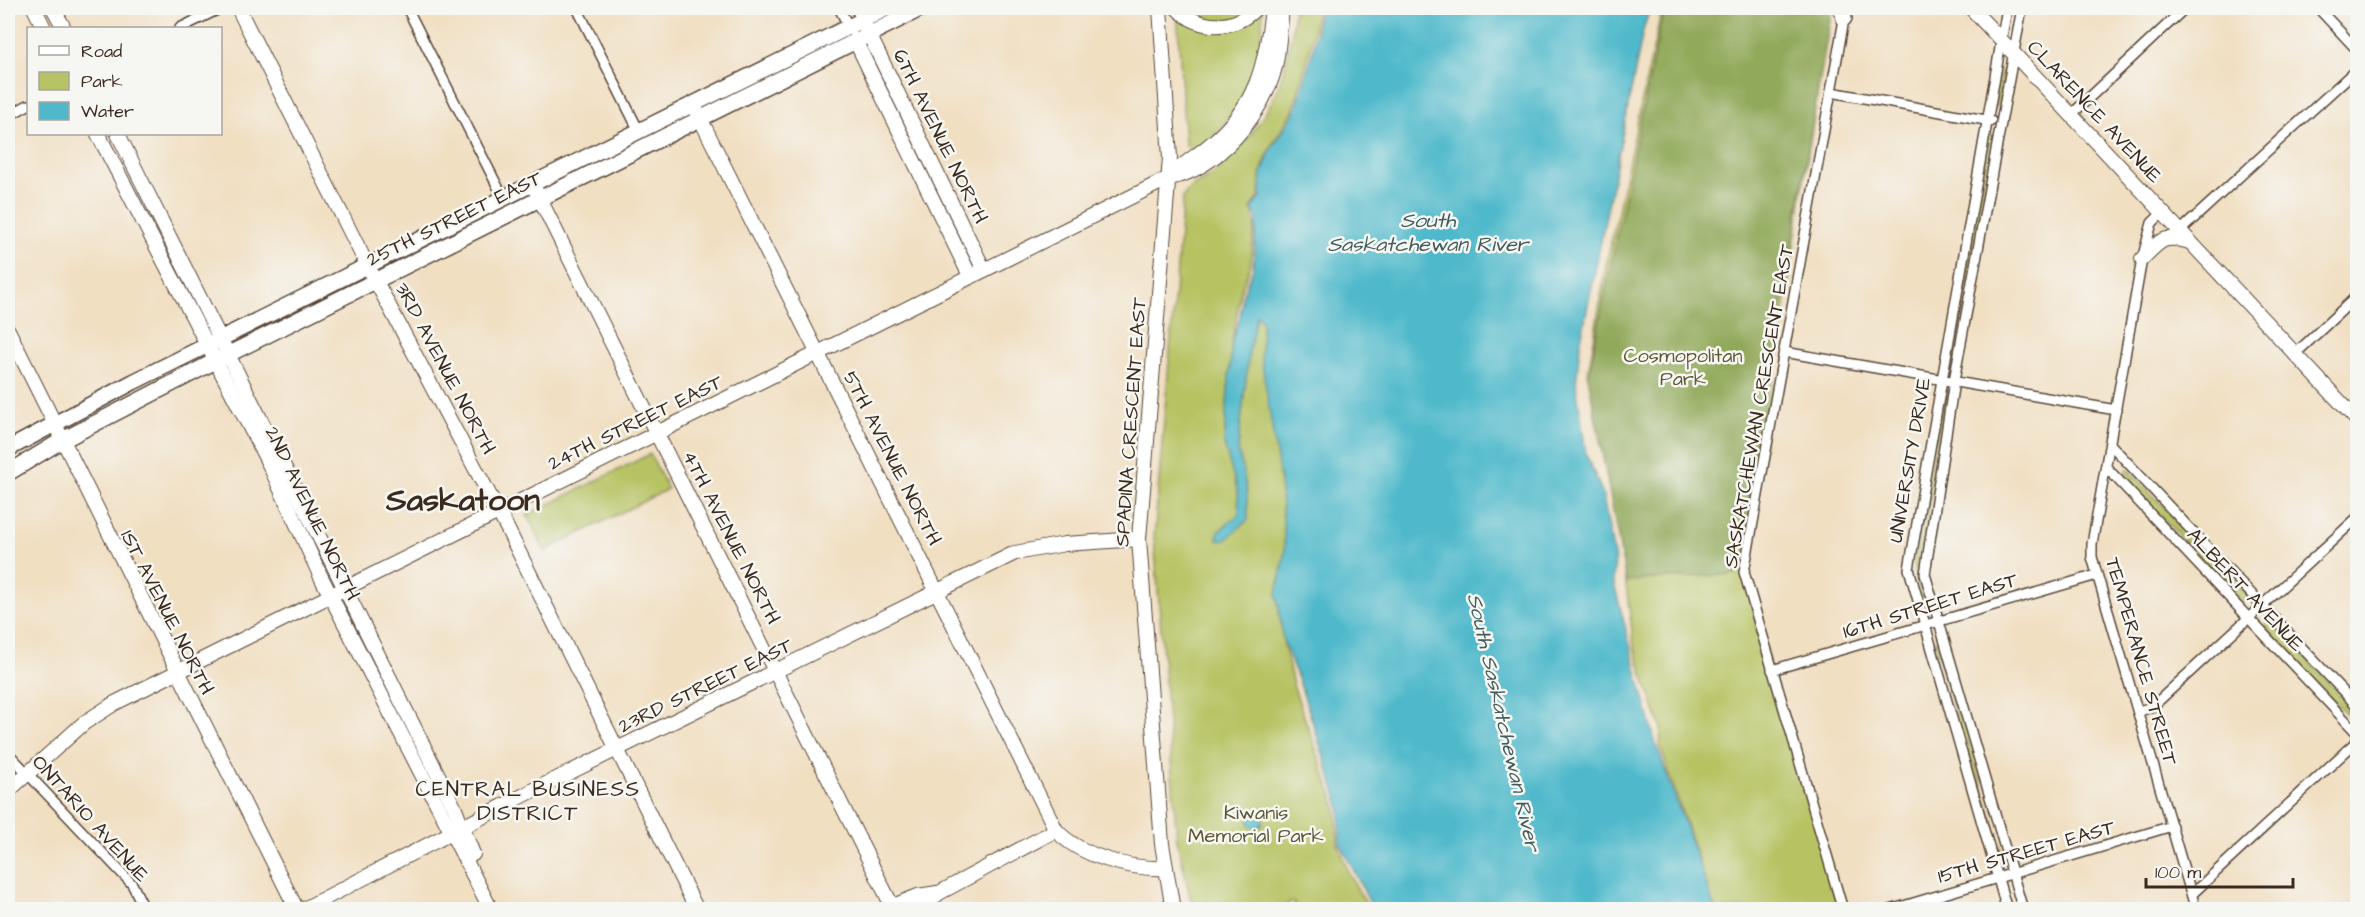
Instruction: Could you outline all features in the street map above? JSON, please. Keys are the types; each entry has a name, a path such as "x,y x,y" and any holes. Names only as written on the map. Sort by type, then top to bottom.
{"main road":[{"name":"25TH STREET EAST","path":"8,449 52,424 206,346 693,104 855,18 887,8"},
{"name":"25TH STREET EAST","path":"8,473 61,441 229,354 922,8"}],"street":[{"path":"34,8 44,27"},
{"path":"53,8 63,27"},
{"path":"182,27 221,8"},
{"name":"3RD AVENUE NORTH","path":"237,8 368,265 498,512 697,909"},
{"path":"408,8 503,197"},
{"path":"577,8 639,131"},
{"path":"839,8 855,18"},
{"name":"SPADINA CRESCENT EAST","path":"1160,8 1170,154 1138,539 1166,868 1173,909"},
{"path":"1177,8 1184,15 1209,26 1227,26 1256,8"},
{"path":"1168,178 1182,163 1215,141 1244,108 1267,56 1272,8"},
{"path":"1168,178 1184,175 1211,159 1245,126 1273,73 1282,8"},
{"name":"CLARENCE AVENUE","path":"1971,8 2358,421"},
{"name":"UNIVERSITY DRIVE","path":"2007,8 1909,569 2007,909"},
{"name":"UNIVERSITY DRIVE","path":"2022,8 1954,381 1926,553 1925,574 2023,909"},
{"path":"2072,114 2186,8"},
{"path":"2318,8 2358,51"},
{"name":"SASKATCHEWAN CRESCENT EAST","path":"1843,909 1744,572 1844,11"},
{"name":"6TH AVENUE NORTH","path":"855,18 970,276"},
{"name":"6TH AVENUE NORTH","path":"863,38 984,270"},
{"path":"2180,231 2358,68"},
{"path":"1831,92 2000,122"},
{"name":"5TH AVENUE NORTH","path":"693,104 1056,830"},
{"path":"8,116 27,106"},
{"name":"2ND AVENUE NORTH","path":"99,135 270,466 330,595 502,909"},
{"name":"2ND AVENUE NORTH","path":"119,135 345,588 458,830 491,909"},
{"name":"24TH STREET EAST","path":"8,791 100,712 817,351 1168,178"},
{"name":"4TH AVENUE NORTH","path":"532,183 777,671 890,908"},
{"name":"TEMPERANCE STREET","path":"2163,212 2152,223 2142,259 2092,544 2092,558 2196,909"},
{"path":"2142,259 2163,239 2173,237 2191,243"},
{"path":"2295,354 2358,295"},
{"name":"1ST AVENUE NORTH","path":"8,330 52,424 297,909"},
{"path":"1784,352 2116,410"},
{"name":"ALBERT AVENUE","path":"2111,445 2358,707"},
{"name":"ALBERT AVENUE","path":"2107,468 2358,734"},
{"path":"2138,712 2153,706 2358,517"},
{"name":"23RD STREET EAST","path":"302,909 976,571 1028,550 1138,539"},
{"name":"16TH STREET EAST","path":"1772,670 2097,575"},
{"path":"2192,894 2358,740"},
{"name":"ONTARIO AVENUE","path":"8,753 132,884 145,909"},
{"name":"15TH STREET EAST","path":"1890,909 2172,826"},
{"path":"918,909 939,892 1056,830 1076,847 1130,866 1147,870 1166,868"},
{"path":"890,908 918,896 939,892"}],"green space":[{"path":"1177,8 1263,8 1260,54 1252,82 1227,122 1193,151 1185,145"},
{"name":"Kiwanis Memorial Park","path":"1294,8 1317,8 1311,46 1293,111 1270,148 1260,175 1259,197 1251,208 1255,224 1250,267 1241,290 1232,341 1224,444 1238,492 1239,514 1218,532 1248,520 1247,491 1238,448 1249,352 1256,315 1262,320 1280,479 1285,551 1277,594 1283,640 1293,685 1336,806 1338,843 1348,872 1369,909 1300,909 1292,902 1278,909 1193,909 1177,840 1154,538 1183,198 1189,189 1214,174 1236,152 1264,116 1274,97 1287,57"},
{"name":"Cosmopolitan Park","path":"1662,8 1826,8 1829,17 1744,574 1839,909 1709,909 1708,890 1660,746 1661,728 1634,647 1623,560 1588,376 1605,271"},
{"name":"Cosmopolitan Park","path":"1664,8 1824,8 1831,14 1736,574 1626,581 1588,376"},
{"path":"2000,70 2005,72 1998,106 1994,106"},
{"path":"1988,135 1994,137 1953,365 1949,364"},
{"path":"1943,394 1949,396 1920,563 1930,606 1926,610 1916,580 1914,563"},
{"path":"650,454 668,489 545,551 527,515"},
{"path":"2128,469 2249,596 2243,604 2123,476"},
{"path":"2270,620 2357,713 2355,723 2264,627"},
{"path":"1940,639 2004,861 1999,862 1934,641"}],"water":[{"name":"South Saskatchewan River","path":"1319,8 1650,8 1643,31 1580,345 1576,383 1586,454 1602,492 1615,561 1613,580 1655,741 1715,909 1373,909 1340,843 1340,806 1283,640 1277,594 1285,551 1280,479 1261,357 1262,320 1256,315 1249,352 1238,448 1247,491 1248,520 1225,540 1217,540 1218,532 1239,514 1238,492 1224,444 1232,341 1240,317 1243,294 1253,268 1257,219 1252,208 1261,197 1261,175 1271,149 1295,112 1314,47"},
{"path":"1253,814 1259,814 1263,821 1259,828 1253,828 1249,824 1249,818"}],"district":[{"name":"Saskatoon","path":"463,499"},
{"name":"CENTRAL BUSINESS DISTRICT","path":"528,801"}]}
